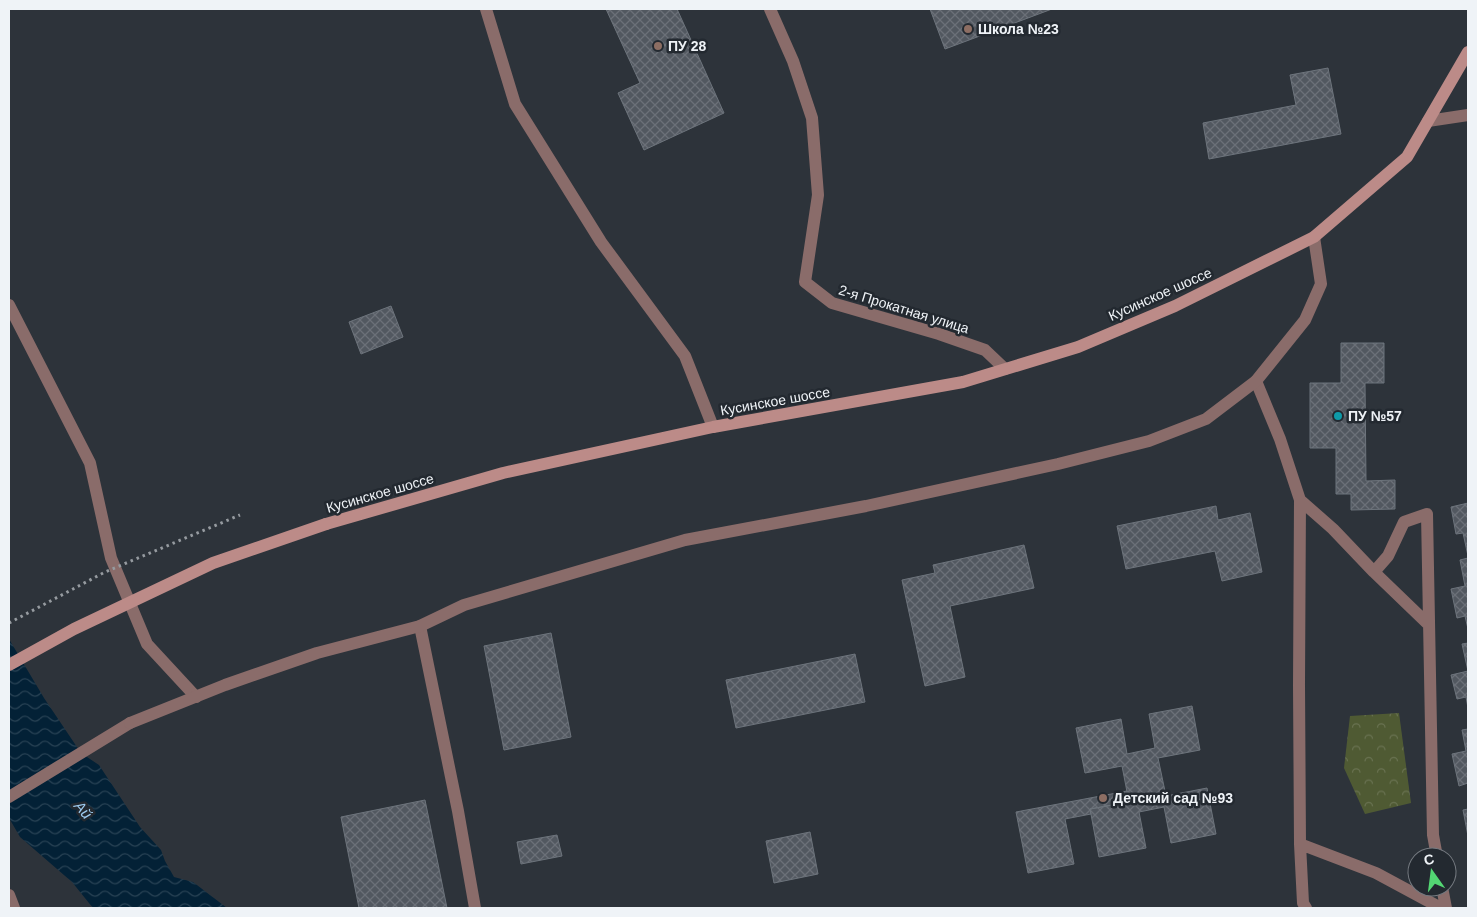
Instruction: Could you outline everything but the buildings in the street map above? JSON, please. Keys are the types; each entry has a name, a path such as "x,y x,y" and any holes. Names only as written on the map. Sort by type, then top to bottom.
{"main road":[{"name":"Кусинское шоссе","path":"9,665 74,630 213,564 326,524 503,473 712,428 963,382 1078,347 1157,313 1314,237 1407,157 1468,52"}],"street":[{"path":"486,9 515,104 601,242 685,356 712,428"},
{"name":"2-я Прокатная улица","path":"770,9 793,61 812,118 818,195 805,282 832,303 939,334 985,350 1004,369"},
{"path":"1428,121 1468,115"},
{"path":"9,797 130,723 225,685 317,653 420,626 464,606 685,540 866,506 1058,464 1149,441 1206,419 1256,381 1305,320 1321,284 1314,237"},
{"path":"9,305 90,463 111,558 146,644 196,696"},
{"path":"1256,381 1280,439 1300,500 1300,844 1303,903 1306,908"},
{"path":"1300,500 1333,529 1374,572 1429,624"},
{"path":"1374,572 1388,556 1404,522 1427,514 1433,835 1435,847"},
{"path":"420,626 458,811 475,908"},
{"path":"1300,844 1376,873 1441,908"},
{"path":"9,894 14,908"}],"path":[{"path":"9,623 105,572 240,515"}],"green space":[{"path":"1399,713 1411,803 1365,814 1344,768 1350,716"}],"water":[{"name":"Ай","path":"9,639 44,698 81,753 99,765 140,827 161,850 174,877 193,882 227,908 93,908 72,882 20,837 9,818"}],"place":[{"name":"Школа №23","path":"968,29"},
{"name":"ПУ 28","path":"658,46"},
{"name":"ПУ №57","path":"1338,416"},
{"name":"Детский сад №93","path":"1103,798"}]}
